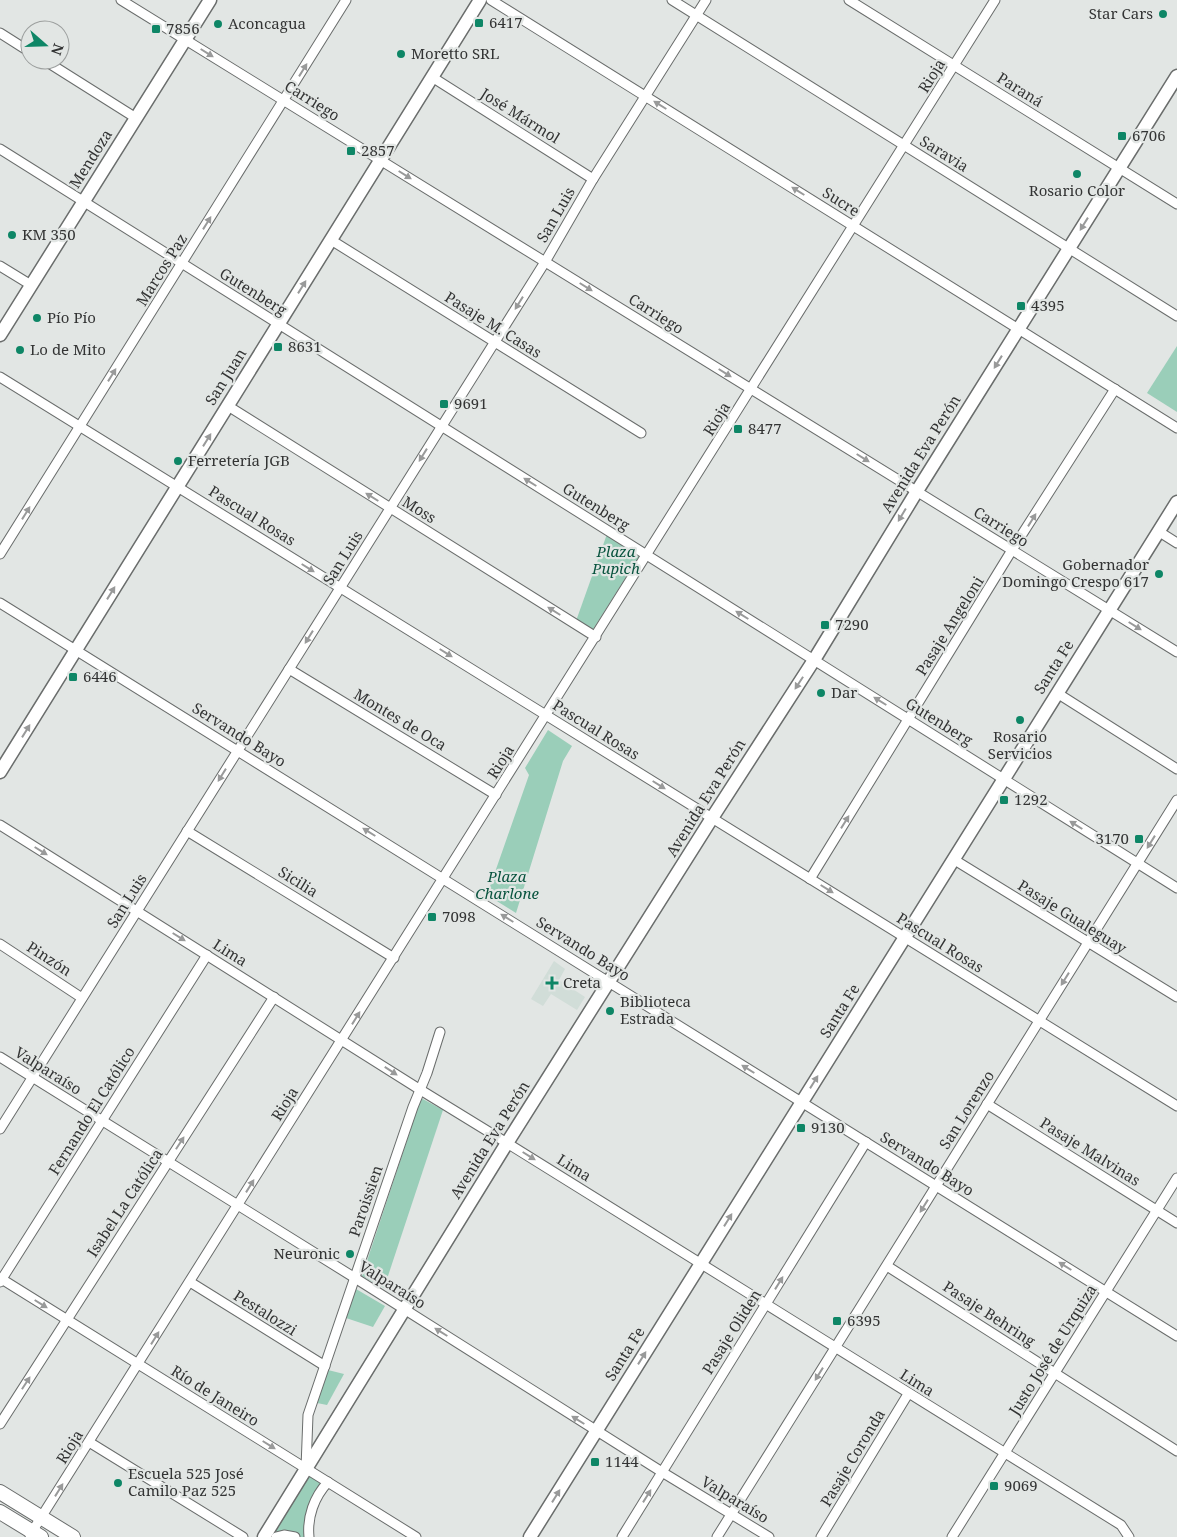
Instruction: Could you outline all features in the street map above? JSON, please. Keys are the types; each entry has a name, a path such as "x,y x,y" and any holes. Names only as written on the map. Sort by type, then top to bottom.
{"main road":[{"name":"Mendoza","path":"0,335 210,0"},
{"name":"San Juan","path":"0,772 480,0"},
{"name":"Avenida Eva Perón","path":"264,1537 507,1142 814,660 916,491 1177,76"},
{"name":"Santa Fe","path":"530,1537 1177,502"},
{"path":"0,1492 73,1537"},
{"path":"0,1512 34,1535"}],"street":[{"name":"Carriego","path":"121,0 1177,652"},
{"name":"Marcos Paz","path":"0,554 346,0"},
{"name":"Sucre","path":"490,0 1177,428"},
{"name":"Saravia","path":"672,0 1177,316"},
{"name":"San Luis","path":"0,1129 495,342 545,262 593,179 706,0"},
{"name":"Paraná","path":"849,0 1177,204"},
{"name":"Rioja","path":"34,1535 41,1517 905,146 995,0"},
{"path":"0,33 20,46"},
{"path":"60,70 136,118"},
{"name":"José Mármol","path":"432,77 593,179"},
{"name":"Gutenberg","path":"0,149 1177,888"},
{"name":"Pasaje M. Casas","path":"331,240 641,433"},
{"path":"0,266 31,285"},
{"name":"Pascual Rosas","path":"0,377 1177,1106"},
{"name":"Pasaje Angeloni","path":"810,878 1012,550 1115,389"},
{"name":"Moss","path":"228,406 596,637"},
{"path":"1158,531 1177,543"},
{"name":"Servando Bayo","path":"0,603 1177,1336"},
{"name":"Montes de Oca","path":"289,669 496,795"},
{"path":"1057,693 1177,769"},
{"name":"San Lorenzo","path":"717,1537 1177,800"},
{"name":"Lima","path":"0,826 1004,1454 1121,1525 1129,1537"},
{"name":"Sicilia","path":"187,831 394,958"},
{"name":"Pasaje Gualeguay","path":"953,860 1177,997"},
{"name":"Pinzón","path":"0,944 82,998"},
{"name":"Fernando El Católico","path":"1,1280 207,955"},
{"name":"Isabel La Católica","path":"0,1424 274,997"},
{"name":"Paroissien","path":"306,1468 308,1416 440,1032"},
{"name":"Valparaíso","path":"0,1058 768,1537"},
{"name":"Pasaje Malvinas","path":"987,1104 1177,1223"},
{"name":"Pasaje Oliden","path":"622,1537 866,1142"},
{"name":"Justo José de Urquiza","path":"952,1537 1177,1178"},
{"name":"Pasaje Behring","path":"887,1266 1177,1451"},
{"name":"Río de Janeiro","path":"1,1280 416,1537"},
{"name":"Pestalozzi","path":"190,1282 325,1366"},
{"name":"Pasaje Coronda","path":"821,1537 908,1394"},
{"path":"89,1442 243,1537"},
{"path":"309,1537 308,1530 312,1506 319,1491 328,1482"},
{"path":"276,1537 284,1535 295,1537"}],"shaded area":[{"name":"Creta","path":"554,961 565,969 559,980 585,997 577,1010 551,994 543,1006 531,999"}],"green space":[{"path":"1177,346 1177,412 1147,393"},
{"name":"Plaza Pupich","path":"607,534 640,555 592,631 576,621"},
{"name":"Plaza Charlone","path":"548,730 572,746 563,761 516,913 487,895 529,775 525,768"},
{"path":"421,1098 443,1110 384,1288 362,1276"},
{"path":"356,1289 385,1306 373,1327 346,1318"},
{"path":"328,1370 344,1374 327,1405 317,1403"},
{"path":"307,1475 313,1475 323,1483 305,1537 273,1537 276,1527"}],"place":[{"name":"Star Cars","path":"1163,14"},
{"name":"6417","path":"479,23"},
{"name":"Aconcagua","path":"218,24"},
{"name":"7856","path":"156,29"},
{"name":"Moretto SRL","path":"401,54"},
{"name":"6706","path":"1122,136"},
{"name":"2857","path":"351,151"},
{"name":"Rosario Color","path":"1077,174"},
{"name":"KM 350","path":"12,235"},
{"name":"4395","path":"1021,306"},
{"name":"Pío Pío","path":"37,318"},
{"name":"8631","path":"278,347"},
{"name":"Lo de Mito","path":"20,350"},
{"name":"9691","path":"444,404"},
{"name":"8477","path":"738,429"},
{"name":"Ferretería JGB","path":"178,461"},
{"name":"Gobernador Domingo Crespo 617","path":"1159,574"},
{"name":"7290","path":"825,625"},
{"name":"6446","path":"73,677"},
{"name":"Dar","path":"821,693"},
{"name":"Rosario Servicios","path":"1020,720"},
{"name":"1292","path":"1004,800"},
{"name":"3170","path":"1139,839"},
{"name":"7098","path":"432,917"},
{"name":"Creta","path":"552,983"},
{"name":"Biblioteca Estrada","path":"610,1011"},
{"name":"9130","path":"801,1128"},
{"name":"Neuronic","path":"350,1254"},
{"name":"6395","path":"837,1321"},
{"name":"1144","path":"595,1462"},
{"name":"Escuela 525 José Camilo Paz 525","path":"118,1483"},
{"name":"9069","path":"994,1486"}]}
